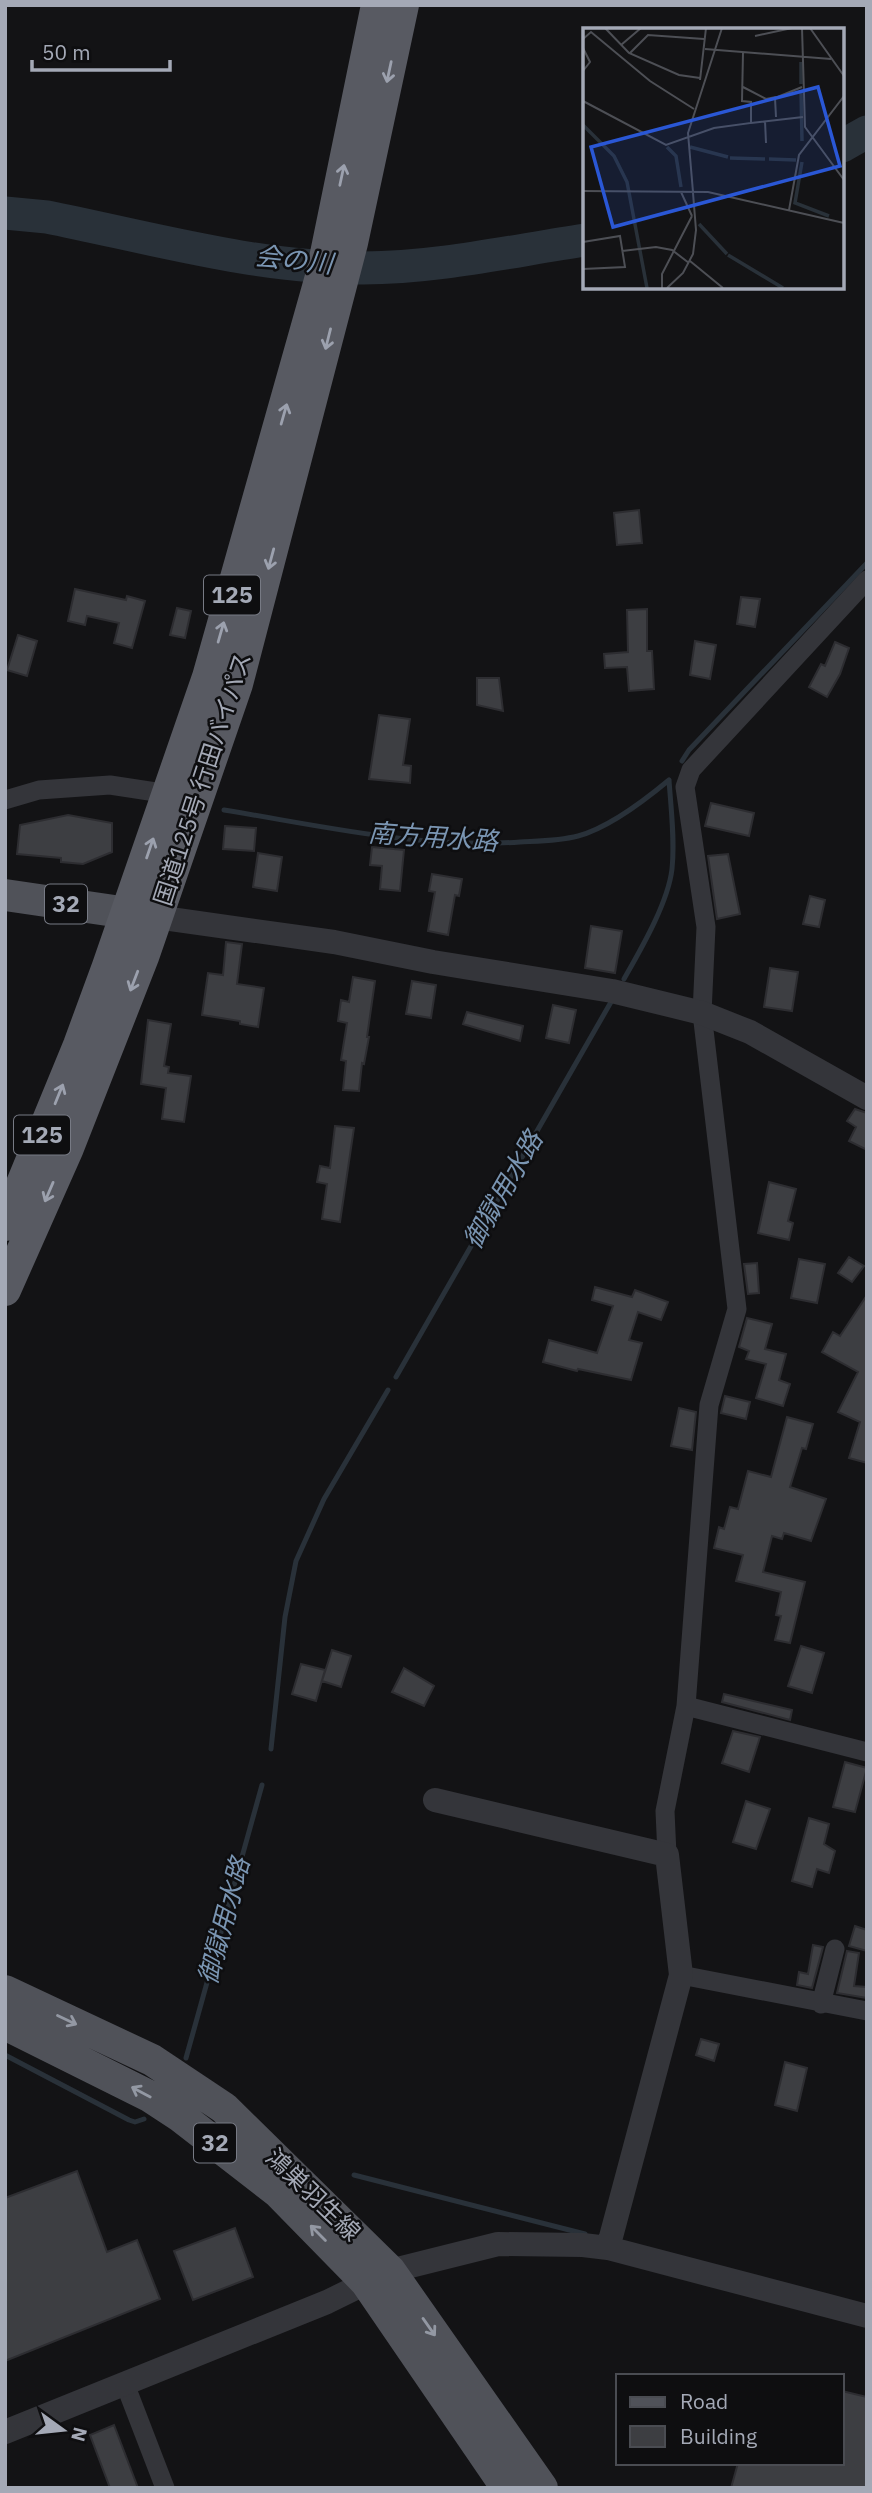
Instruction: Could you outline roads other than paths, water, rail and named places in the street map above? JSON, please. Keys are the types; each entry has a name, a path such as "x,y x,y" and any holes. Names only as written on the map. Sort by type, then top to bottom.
{"highway":[{"name":"国道125号 行田バイパス","path":"340,242 377,5"},
{"name":"国道125号 行田バイパス","path":"5,1225 79,1045 143,915 237,684 340,242 403,5"},
{"name":"国道125号 行田バイパス","path":"5,1290 73,1136 143,915 169,794 333,273"}],"main road":[{"name":"32","path":"5,895 143,915"},
{"name":"鴻巣羽生線","path":"5,1991 152,2060 223,2108 378,2276 542,2488"},
{"name":"鴻巣羽生線","path":"5,2024 105,2072 180,2116 378,2276 508,2488"}],"street":[{"path":"608,2248 681,1975 667,1855 665,1811 686,1706 709,1405 737,1309 702,1013 706,927 685,787 691,770 867,580"},
{"path":"5,800 39,790 110,785 169,794"},
{"path":"143,915 334,942 433,962 612,991 702,1013 750,1032 867,1098"},
{"path":"686,1706 867,1752"},
{"path":"435,1800 667,1855"},
{"path":"821,2004 835,1949"},
{"path":"681,1975 867,2011"},
{"path":"5,2431 327,2302 378,2276 498,2244 608,2248 867,2316"},
{"path":"125,2384 165,2488"}],"waterway":[{"name":"会の川","path":"844,145 867,132"},
{"name":"会の川","path":"5,213 47,217 245,258 324,267 418,265 583,240"},
{"name":"南方用水路","path":"682,761 689,750 867,563"},
{"name":"南方用水路","path":"224,810 409,839 483,843 564,839 602,827 669,780"},
{"name":"御獄用水路","path":"624,979 653,926 672,869 669,780"},
{"name":"御獄用水路","path":"396,1377 611,1002"},
{"name":"御獄用水路","path":"271,1749 285,1617 296,1561 324,1499 388,1390"},
{"name":"御獄用水路","path":"186,2058 262,1785"},
{"name":"御獄用水路","path":"5,2055 129,2120 135,2122 144,2119"},
{"path":"354,2175 585,2234"}]}
